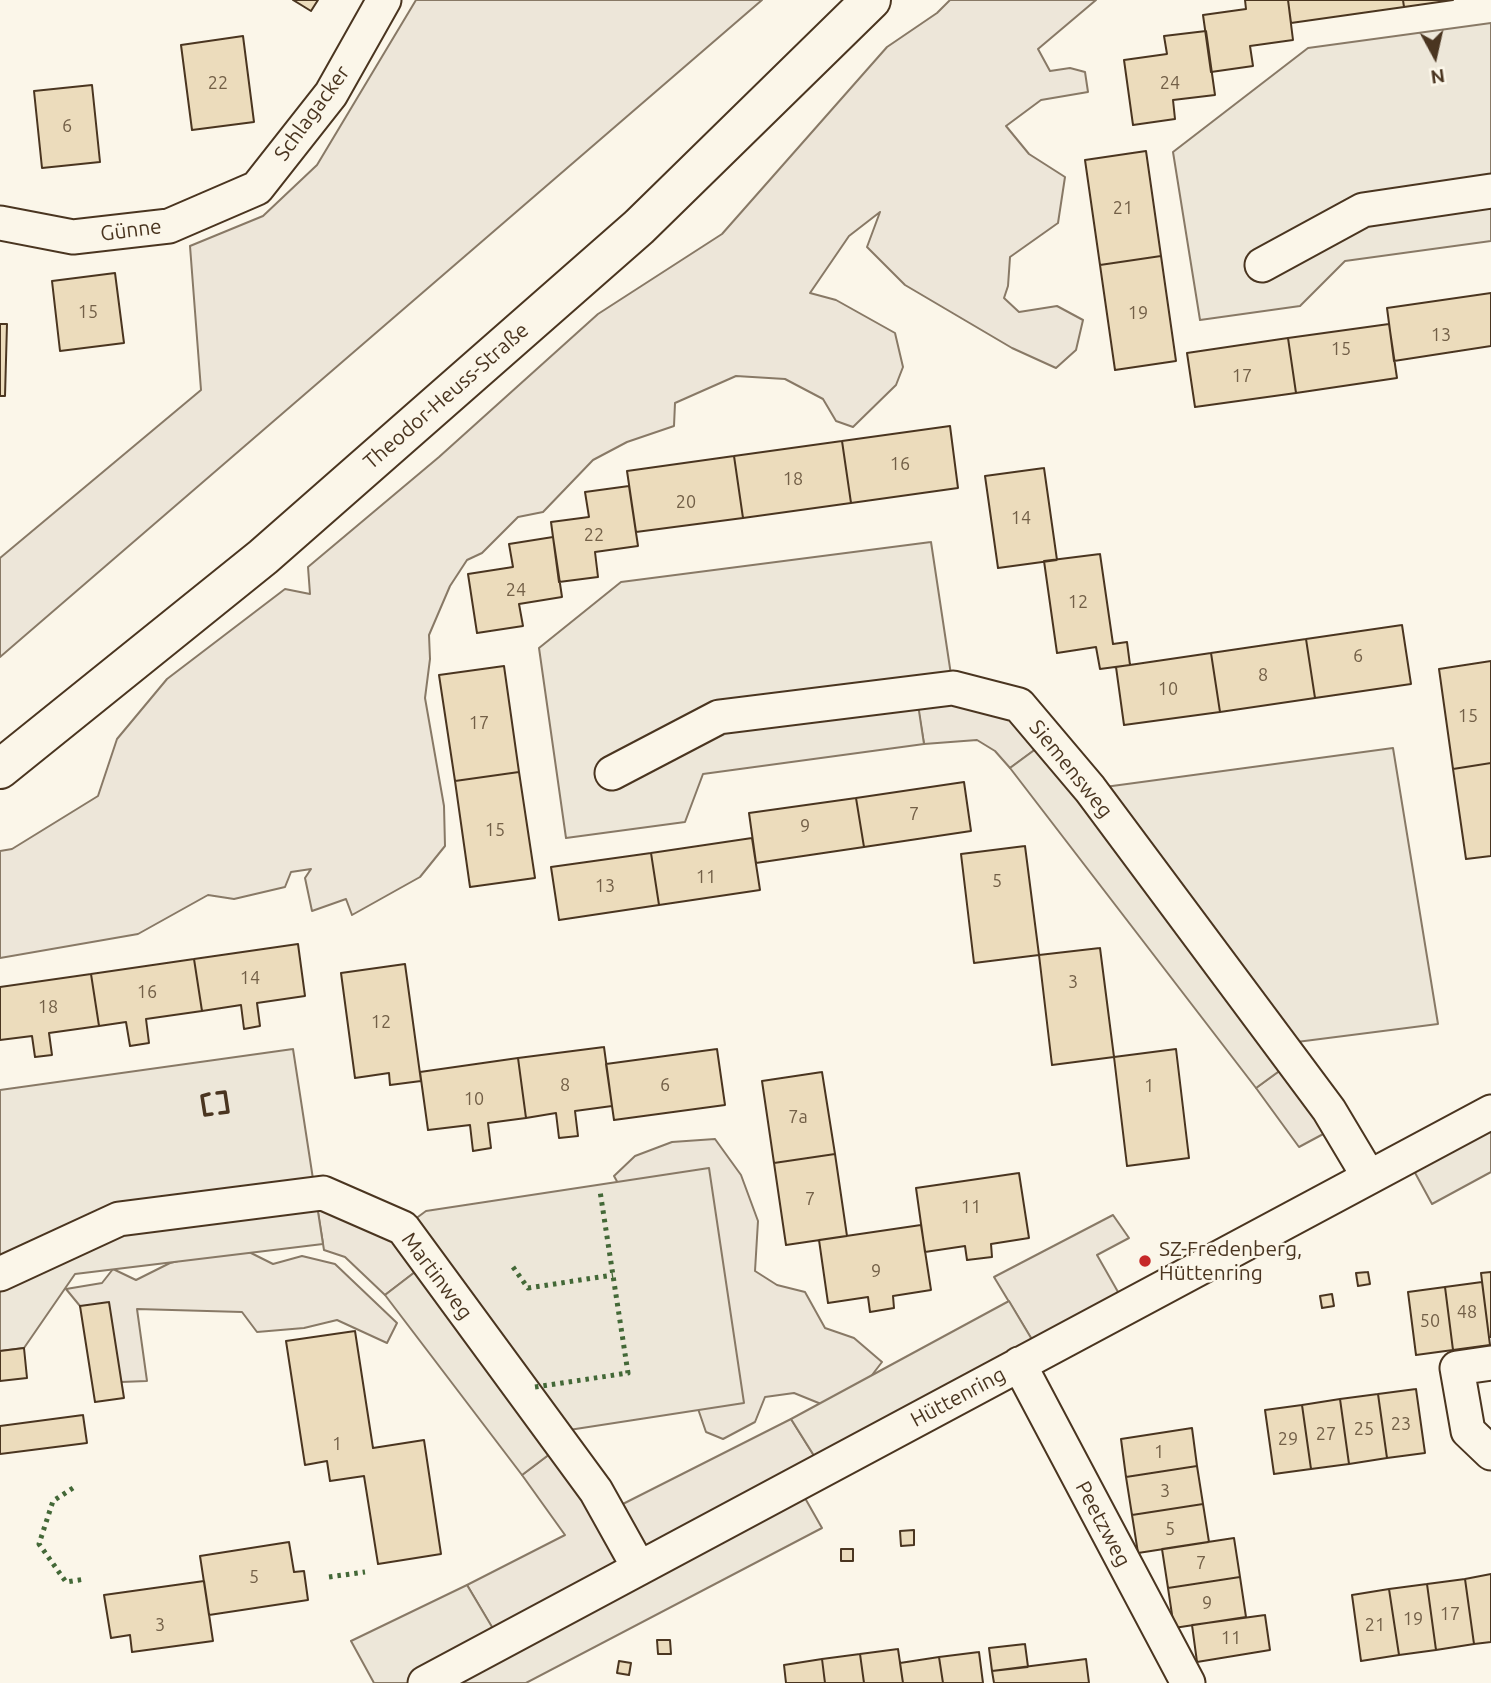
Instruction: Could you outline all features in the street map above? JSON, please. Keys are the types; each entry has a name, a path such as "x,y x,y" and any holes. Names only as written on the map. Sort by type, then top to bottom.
{"street":[{"name":"Schlagacker","path":"257,188 331,94 384,0"},
{"name":"Theodor-Heuss-Straße","path":"0,769 263,557 639,227 871,0"},
{"name":"Günne","path":"0,223 73,237 169,226 257,188"},
{"path":"1262,265 1363,210 1491,191"},
{"name":"Siemensweg","path":"612,773 719,718 953,688 1019,705 1090,789 1329,1110 1369,1177"},
{"name":"Hüttenring","path":"425,1683 1491,1112"},
{"name":"Martinweg","path":"0,1274 120,1219 323,1193 403,1228 596,1491 639,1569"},
{"path":"1491,1363 1457,1368 1468,1431 1491,1453"},
{"name":"Peetzweg","path":"1019,1364 1188,1683"}],"shaded area":[{"path":"416,0 762,0 0,657 0,558 201,390 190,246 263,216 317,165"},
{"path":"950,0 1096,0 1038,49 1050,71 1070,68 1085,72 1088,92 1041,100 1006,126 1029,154 1065,177 1058,223 1010,257 1008,286 1004,298 1019,312 1057,306 1083,320 1076,350 1056,368 1012,348 905,285 867,247 880,212 849,236 810,293 836,300 895,333 903,367 896,385 853,427 836,421 823,399 785,379 736,376 675,403 674,426 627,442 593,460 543,512 518,517 482,553 467,560 450,586 429,635 430,659 425,698 444,806 445,846 420,877 352,915 346,899 312,911 305,878 311,869 291,872 285,887 234,899 208,895 138,934 0,958 0,851 12,849 98,796 117,739 167,679 285,589 310,594 308,567 439,457 598,314 722,234 887,47 937,13"},
{"path":"1491,23 1491,241 1345,261 1300,306 1200,320 1173,152 1308,48"},
{"path":"931,542 953,688 916,691 924,744 703,774 685,822 566,838 539,648 621,582"},
{"path":"953,688 1048,740 1010,768 995,751 977,740 924,744 915,690"},
{"path":"1048,740 1090,789 1393,748 1438,1024 1281,1044 1293,1061 1256,1088 1010,768"},
{"path":"293,1049 323,1244 75,1274 24,1348 0,1351 0,1090"},
{"path":"1293,1061 1340,1125 1299,1147 1256,1088"},
{"path":"1491,1112 1491,1172 1432,1204 1407,1158"},
{"path":"715,1139 741,1175 758,1221 755,1271 777,1285 805,1292 825,1328 854,1338 882,1362 859,1392 836,1410 794,1393 765,1397 755,1422 723,1439 706,1432 624,1194 614,1176 635,1156 672,1142"},
{"path":"709,1168 744,1403 556,1432 563,1444 522,1475 385,1295 428,1262 403,1228 426,1211"},
{"path":"315,1194 428,1262 385,1295 345,1257 324,1250"},
{"path":"1113,1215 1129,1238 1097,1255 1126,1306 1040,1353 994,1277"},
{"path":"247,1251 273,1264 302,1256 335,1264 397,1323 387,1343 337,1320 304,1328 257,1332 242,1312 137,1309 147,1381 121,1382 80,1306 66,1289 102,1283 113,1269 136,1280 170,1263 207,1254"},
{"path":"1009,1301 1040,1353 823,1470 791,1419"},
{"path":"791,1419 823,1470 501,1643 467,1585 565,1535 522,1475 563,1444 607,1512"},
{"path":"797,1484 822,1528 526,1683 374,1683 351,1641 467,1585 501,1642"}],"building":[{"path":"293,0 318,0 311,11"},
{"path":"1245,0 1288,0 1293,40 1250,46 1253,66 1211,72 1203,15 1246,9"},
{"path":"1288,0 1403,0 1404,7 1291,23"},
{"path":"1403,0 1453,0 1404,7"},
{"path":"1206,31 1215,95 1173,100 1175,119 1133,125 1124,60 1167,54 1164,36"},
{"path":"243,36 254,122 192,130 181,45"},
{"path":"92,85 100,162 42,168 34,91"},
{"path":"1146,151 1161,256 1100,265 1085,160"},
{"path":"1161,256 1176,361 1115,370 1100,265"},
{"path":"115,273 124,343 60,351 52,281"},
{"path":"1491,293 1491,346 1394,361 1387,308"},
{"path":"0,324 7,324 5,396 0,396"},
{"path":"1389,324 1397,378 1296,393 1288,338"},
{"path":"1288,338 1296,393 1195,407 1187,353"},
{"path":"950,426 958,488 851,503 842,441"},
{"path":"842,441 851,503 743,518 734,456"},
{"path":"734,456 743,518 636,532 627,471"},
{"path":"1044,468 1057,560 998,568 985,476"},
{"path":"629,486 638,546 595,552 598,577 559,582 551,522 589,517 585,492"},
{"path":"553,537 562,597 519,604 523,626 477,633 468,574 513,567 509,544"},
{"path":"1100,554 1113,644 1127,642 1130,665 1100,669 1096,647 1057,653 1044,561"},
{"path":"1402,625 1411,684 1315,698 1306,639"},
{"path":"1306,639 1315,698 1220,712 1211,653"},
{"path":"1211,653 1220,712 1124,725 1116,667"},
{"path":"1491,661 1491,763 1453,769 1439,669"},
{"path":"504,666 519,772 455,781 439,675"},
{"path":"1491,763 1491,856 1466,859 1453,769"},
{"path":"519,772 535,878 470,887 455,781"},
{"path":"964,782 971,831 864,847 856,798"},
{"path":"856,798 864,847 756,863 749,813"},
{"path":"752,838 760,890 659,905 651,853"},
{"path":"1025,846 1039,955 974,963 961,854"},
{"path":"651,853 659,905 559,920 551,867"},
{"path":"298,944 305,996 257,1003 260,1026 244,1029 241,1005 202,1011 194,959"},
{"path":"1100,948 1114,1057 1052,1065 1039,955"},
{"path":"194,959 202,1011 146,1019 149,1043 130,1046 126,1022 99,1026 91,974"},
{"path":"405,964 421,1081 390,1085 389,1073 355,1078 341,973"},
{"path":"91,974 99,1026 49,1033 52,1055 35,1057 32,1036 0,1040 0,987"},
{"path":"604,1047 612,1106 575,1111 578,1136 559,1138 556,1113 526,1118 518,1058"},
{"path":"717,1049 725,1105 614,1120 606,1064"},
{"path":"1176,1049 1189,1158 1127,1166 1114,1057"},
{"path":"518,1058 526,1118 488,1123 491,1148 473,1151 470,1125 428,1130 420,1072"},
{"path":"822,1072 835,1154 774,1163 762,1081"},
{"path":"835,1154 847,1236 786,1245 774,1163"},
{"path":"1019,1173 1029,1238 991,1244 992,1257 967,1260 965,1246 925,1252 916,1188"},
{"path":"921,1225 931,1290 893,1296 894,1308 870,1312 868,1297 828,1303 819,1240"},
{"path":"1368,1272 1370,1284 1358,1286 1356,1273"},
{"path":"1491,1272 1491,1337 1489,1337 1481,1273"},
{"path":"1482,1282 1490,1345 1453,1350 1445,1287"},
{"path":"1445,1287 1453,1350 1416,1355 1408,1292"},
{"path":"1332,1294 1334,1306 1322,1308 1320,1296"},
{"path":"109,1302 124,1398 95,1402 80,1306"},
{"path":"355,1331 373,1448 424,1440 441,1554 378,1564 364,1476 330,1481 327,1461 305,1465 286,1341"},
{"path":"24,1348 27,1378 0,1381 0,1351"},
{"path":"1416,1389 1425,1453 1387,1458 1378,1394"},
{"path":"1378,1394 1387,1458 1349,1464 1340,1399"},
{"path":"1340,1399 1349,1464 1311,1469 1302,1405"},
{"path":"1302,1405 1311,1469 1274,1474 1265,1410"},
{"path":"83,1415 87,1443 0,1454 0,1426"},
{"path":"1192,1428 1197,1466 1126,1477 1121,1439"},
{"path":"1197,1466 1203,1504 1132,1515 1126,1477"},
{"path":"1203,1504 1209,1542 1138,1553 1132,1515"},
{"path":"914,1530 914,1545 901,1546 900,1531"},
{"path":"1234,1538 1240,1577 1168,1588 1162,1549"},
{"path":"289,1542 294,1572 304,1571 308,1600 209,1615 200,1556"},
{"path":"841,1549 853,1549 853,1561 841,1561"},
{"path":"1491,1574 1491,1642 1474,1644 1465,1579"},
{"path":"1240,1577 1246,1617 1174,1628 1168,1588"},
{"path":"1465,1579 1474,1644 1436,1650 1427,1584"},
{"path":"204,1581 213,1641 132,1652 130,1635 111,1638 104,1595"},
{"path":"1427,1584 1436,1650 1399,1655 1389,1589"},
{"path":"1389,1589 1399,1655 1361,1661 1352,1595"},
{"path":"1265,1615 1270,1650 1197,1662 1192,1625"},
{"path":"657,1640 670,1640 671,1654 658,1654"},
{"path":"1025,1644 1028,1667 992,1671 989,1648"},
{"path":"898,1649 903,1683 864,1683 860,1654"},
{"path":"979,1652 983,1683 943,1683 939,1657"},
{"path":"860,1654 864,1683 825,1683 822,1659"},
{"path":"939,1657 943,1683 903,1683 900,1663"},
{"path":"822,1659 825,1683 786,1683 784,1665"},
{"path":"1086,1659 1089,1683 994,1683 992,1671"},
{"path":"619,1661 631,1663 629,1675 617,1673"}],"hedge":[{"path":"535,1387 628,1373 600,1191"},
{"path":"513,1267 528,1288 613,1275"},
{"path":"73,1488 53,1501 39,1544 66,1582 85,1579"},
{"path":"329,1577 365,1572"}],"wall":[{"path":"217,1093 225,1092 228,1112 220,1113"},
{"path":"209,1094 202,1096 205,1115 212,1114"}],"place":[{"name":"SZ-Fredenberg, Hüttenring","path":"1145,1261"}]}
